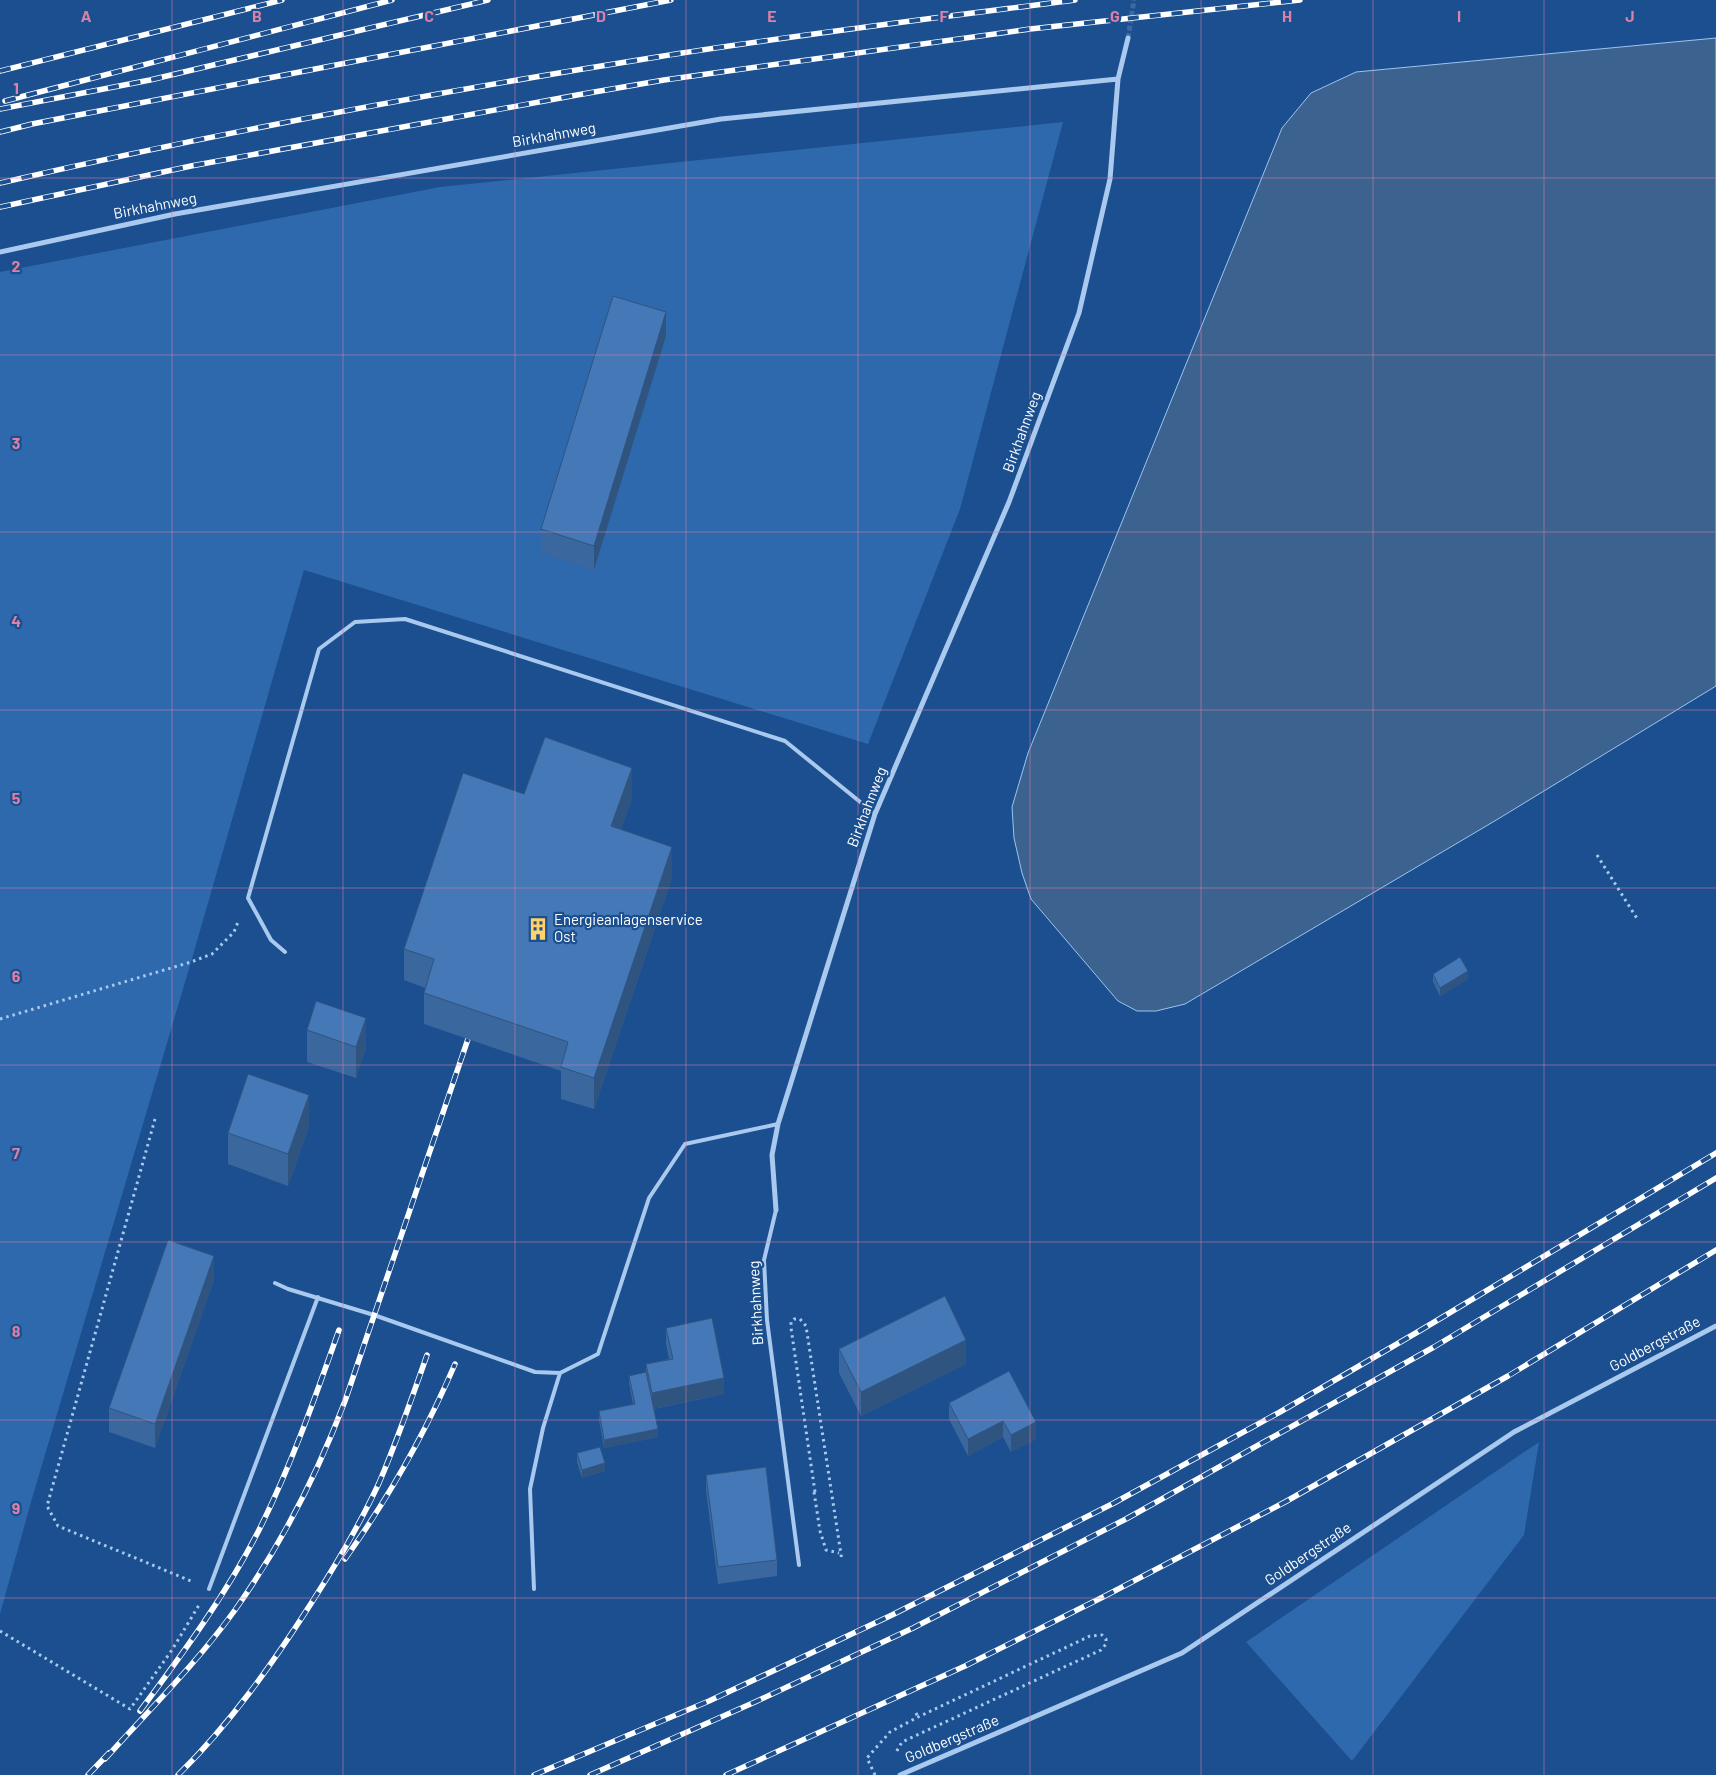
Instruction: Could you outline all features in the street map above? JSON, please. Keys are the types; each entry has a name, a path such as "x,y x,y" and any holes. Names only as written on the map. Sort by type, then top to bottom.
{"street":[{"name":"Birkhahnweg","path":"776,1210 772,1155 778,1124 875,814 1009,502 1079,313 1110,179 1118,79 1128,38"},
{"name":"Birkhahnweg","path":"0,252 175,214 721,119 1118,79"},
{"name":"Goldbergstraße","path":"900,1775 1182,1653 1514,1432 1716,1326"}],"lane":[{"path":"285,952 271,940 248,898 319,649 355,622 405,619 785,742 875,814"},
{"path":"275,1283 288,1289 374,1315 535,1372 560,1373 598,1354 649,1198 685,1144 778,1124"},
{"name":"Birkhahnweg","path":"776,1210 764,1260 766,1320 799,1565"},
{"path":"209,1589 318,1297"},
{"path":"534,1589 530,1489 543,1428 560,1373"}],"path":[{"path":"1597,855 1638,920"},
{"path":"0,1019 192,962 212,954 234,932 248,898"},
{"path":"0,1631 130,1709 172,1650 209,1589 58,1526 47,1506 155,1119"},
{"path":"815,1492 791,1328 791,1322 794,1319 800,1319 806,1326 839,1553 842,1561"},
{"path":"817,1512 826,1550 839,1553"},
{"path":"875,1775 868,1758 890,1732 1090,1636 1102,1635 1106,1639 1106,1644 1101,1650 902,1742"},
{"path":"916,1712 918,1717"}],"shaded area":[{"path":"1716,38 1716,686 1498,819 1185,1004 1156,1011 1137,1011 1118,1001 1031,899 1022,873 1014,838 1012,807 1028,753 1282,128 1311,93 1356,72"},
{"path":"1063,122 960,509 868,744 304,570 191,962 31,1502 0,1614 0,272 440,187"},
{"path":"1539,1442 1524,1535 1352,1761 1246,1642"}],"building":[{"path":"613,296 666,312 594,546 541,529"},
{"name":"Energieanlagenservice Ost","path":"545,737 632,768 611,826 672,847 594,1078 561,1067 568,1042 424,993 434,959 404,949 463,773 524,794"},
{"path":"1460,957 1468,971 1440,988 1433,974"},
{"path":"316,1001 366,1018 356,1047 307,1030"},
{"path":"248,1074 309,1095 288,1154 228,1133"},
{"path":"168,1240 214,1256 155,1424 109,1408"},
{"path":"945,1296 966,1340 861,1392 839,1349"},
{"path":"712,1318 724,1378 652,1393 646,1364 673,1359 666,1328"},
{"path":"1009,1371 1036,1422 1011,1435 1003,1421 968,1439 949,1403"},
{"path":"646,1372 658,1429 604,1440 599,1411 635,1404 629,1376"},
{"path":"600,1447 605,1463 582,1470 577,1453"},
{"path":"766,1467 777,1560 718,1567 706,1475"}],"tunnel":[{"path":"1128,38 1134,0"}],"railway":[{"path":"0,71 282,0"},
{"path":"5,101 392,0"},
{"path":"0,109 150,80 488,0"},
{"path":"0,132 32,124 671,0"},
{"path":"0,183 245,130 492,84 761,41 1075,0"},
{"path":"0,207 191,166 664,80 1030,29 1300,0"},
{"path":"105,1759 189,1668 220,1630 268,1560 297,1509 345,1401 468,1039"},
{"path":"534,1775 709,1701 892,1615 1114,1503 1280,1412 1421,1330 1716,1153"},
{"path":"590,1775 755,1702 913,1628 1126,1519 1434,1347 1716,1178"},
{"path":"726,1775 965,1666 1103,1597 1285,1502 1508,1376 1716,1250"},
{"path":"140,1711 218,1601 259,1530 292,1457 339,1330"},
{"path":"178,1775 215,1735 250,1692 297,1625 339,1558 379,1483 427,1355"},
{"path":"345,1559 377,1512 405,1465 455,1364"},
{"path":"88,1775 109,1753"}],"place":[{"name":"Energieanlagenservice Ost","path":"538,929"}]}
